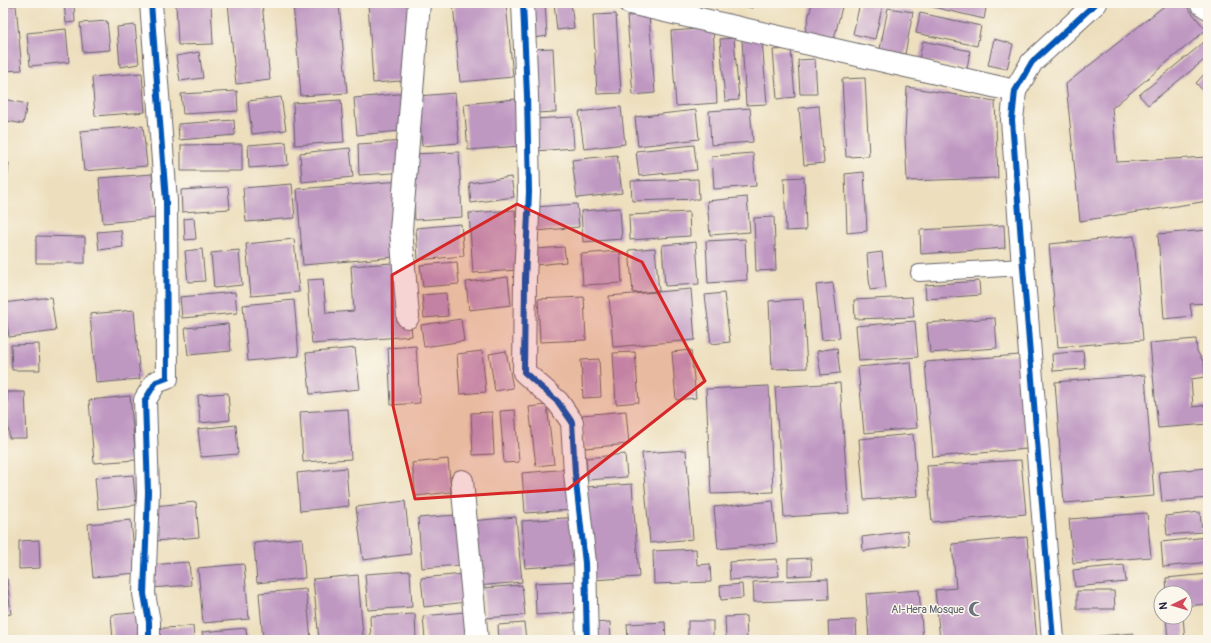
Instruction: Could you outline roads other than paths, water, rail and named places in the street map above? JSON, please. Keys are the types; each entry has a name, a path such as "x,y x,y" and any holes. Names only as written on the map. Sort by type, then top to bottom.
{"street":[{"path":"149,640 149,622 144,594 148,492 145,400 156,382 167,378 166,201 151,3"},
{"path":"408,317 401,230 419,3"},
{"path":"523,3 529,192 525,279 524,372 558,402 572,422 575,473 585,563 587,640"},
{"path":"630,3 1015,91"},
{"path":"1053,640 1012,120 1015,91 1032,62 1096,3"},
{"path":"1201,3 1208,8"},
{"path":"462,481 477,640"}],"lane":[{"path":"919,273 1023,267"}],"place":[{"name":"Al-Hera Mosque","path":"976,609"}]}
